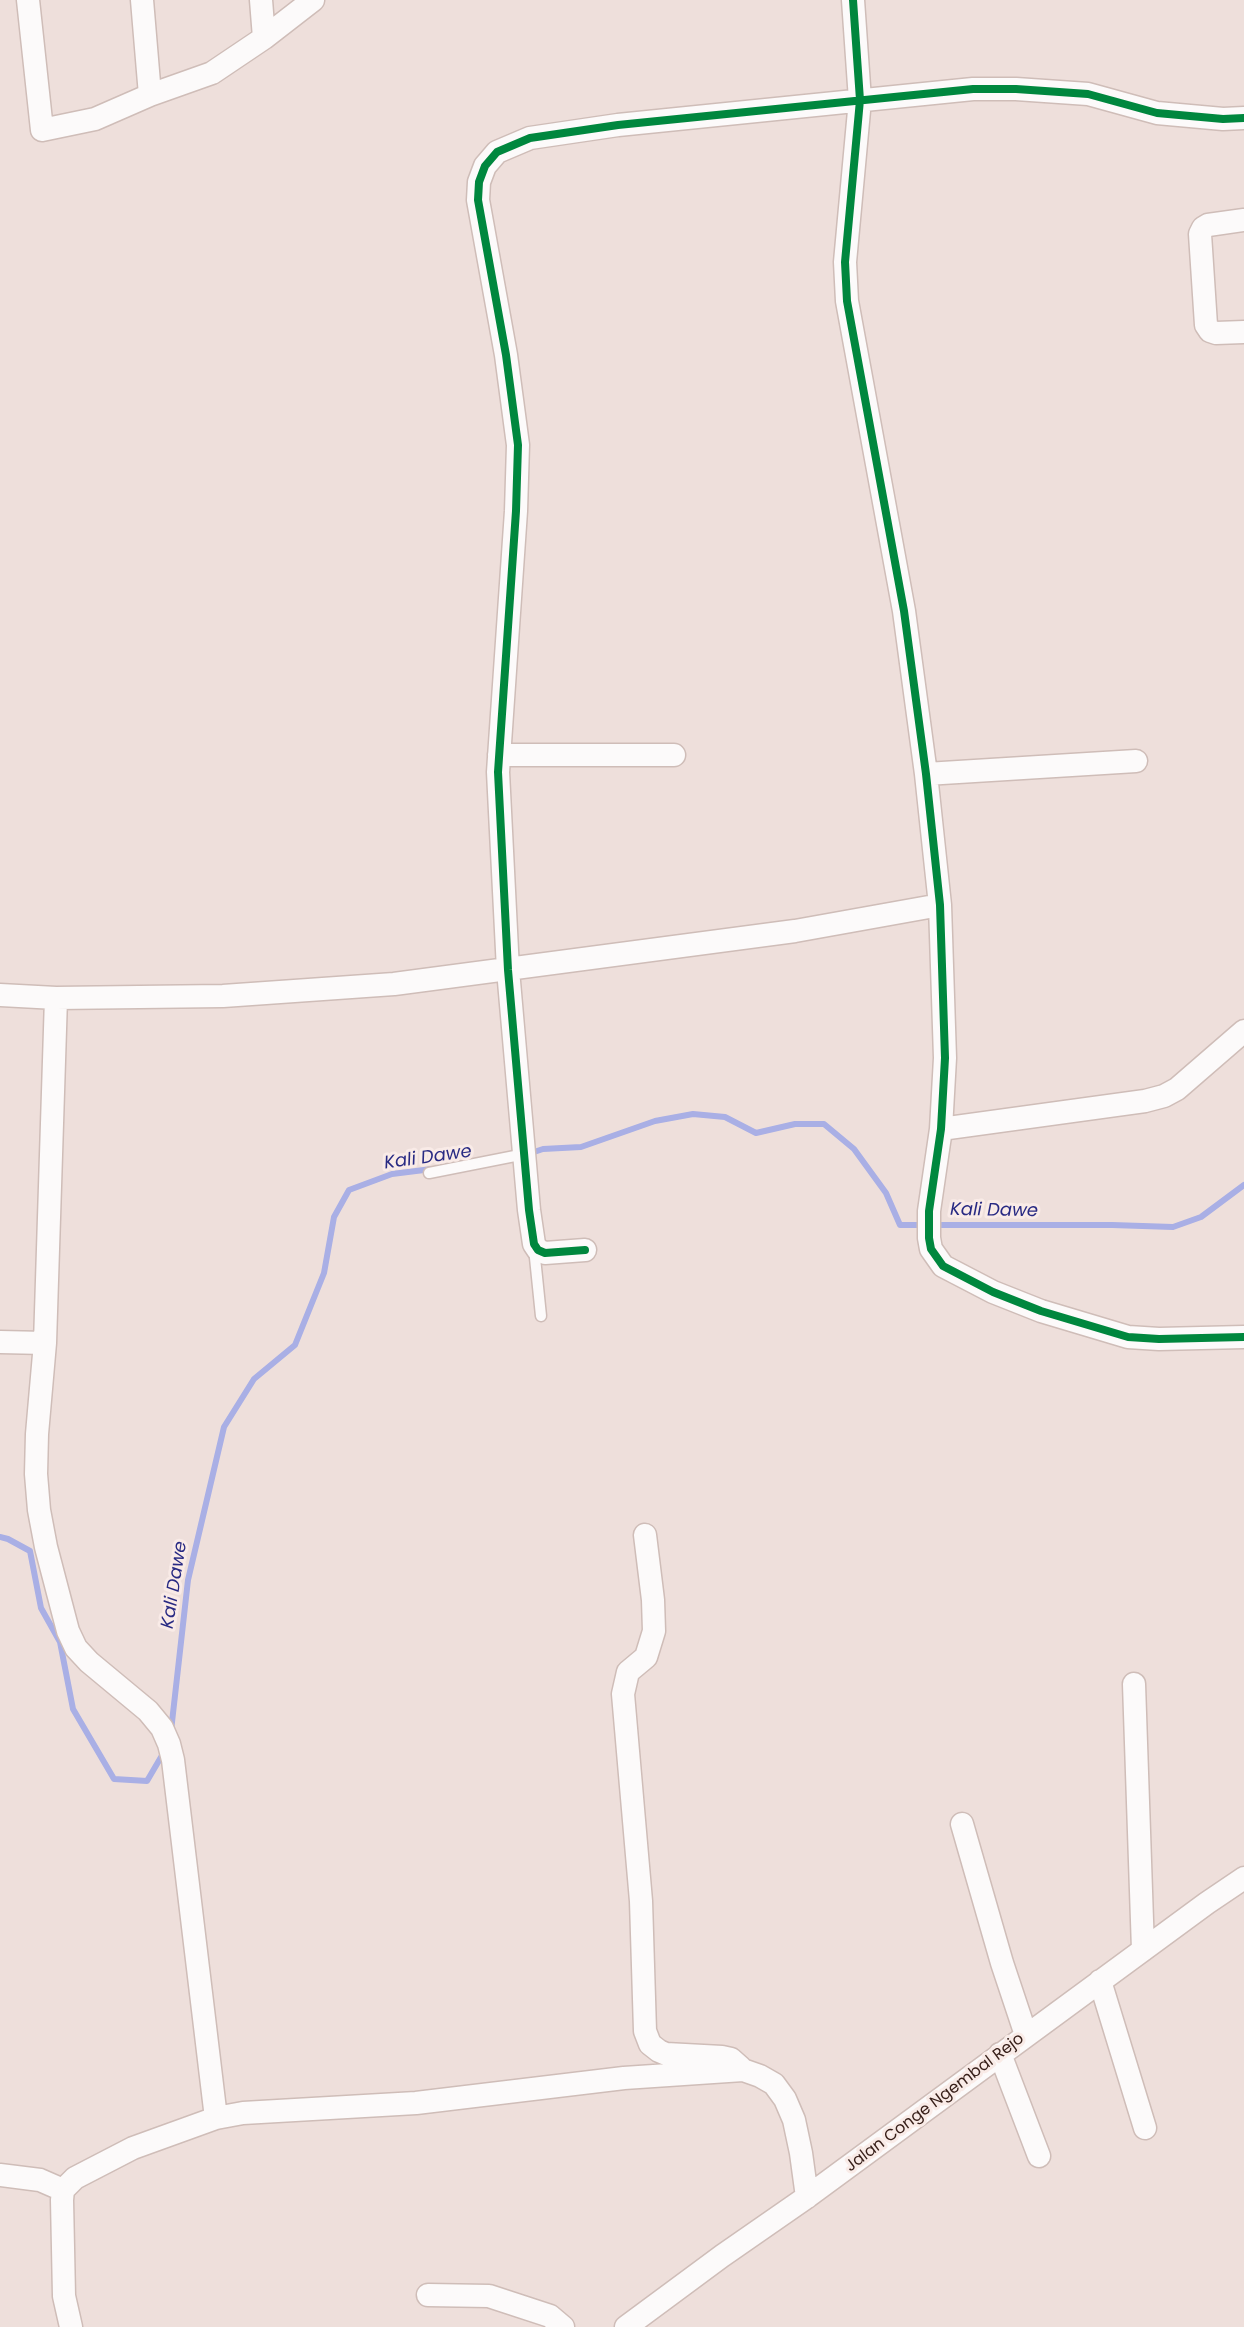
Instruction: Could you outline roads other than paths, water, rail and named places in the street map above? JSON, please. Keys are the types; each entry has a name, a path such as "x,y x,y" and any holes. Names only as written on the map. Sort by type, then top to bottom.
{"street":[{"path":"28,0 42,130 95,119 150,95 212,73 264,38 313,0"},
{"path":"142,0 150,95"},
{"path":"261,0 264,38"},
{"path":"853,0 860,100 845,262 847,301 904,611 926,774 940,905 945,1058 941,1129 929,1211 929,1238 936,1258 942,1266 993,1292 1041,1311 1128,1336 1159,1339 1244,1337"},
{"path":"585,1250 545,1253 538,1250 534,1244 508,970 499,816 499,755 519,475 515,410 478,200 479,182 485,166 497,152 530,138 618,125 973,89 1016,89 1089,94 1157,113 1244,118"},
{"path":"1244,220 1208,225 1200,234 1206,325 1210,331 1216,333 1244,332"},
{"path":"499,755 675,756"},
{"path":"926,774 1136,761"},
{"path":"0,995 56,998 223,996 394,984 795,931 940,905"},
{"path":"56,998 45,1343 36,1474 46,1547 68,1631 76,1648 88,1662 148,1711 162,1728 169,1744 173,1760 216,2118"},
{"path":"941,1129 1145,1101 1164,1096 1177,1089 1244,1031"},
{"path":"0,1342 45,1343"},
{"path":"645,1535 653,1600 654,1631 646,1657 628,1672 623,1694 641,1901 645,2031 650,2044 666,2054 722,2057 735,2062 743,2070"},
{"path":"1134,1684 1143,1950"},
{"path":"962,1824 1002,1963 1026,2035"},
{"name":"Jalan Conge Ngembal Rejo","path":"626,2327 1244,1878"},
{"path":"1100,1981 1145,2128"},
{"path":"1000,2054 1039,2156"},
{"path":"71,2327 64,2296 63,2190 75,2178 133,2148 216,2118 243,2113 416,2103 624,2078 743,2070 774,2084 785,2099 794,2120 807,2197"},
{"path":"0,2175 40,2180 63,2190"},
{"path":"428,2295 489,2296 550,2316 563,2327"}],"lane":[{"path":"429,1173 525,1154"},
{"path":"534,1244 541,1316"}],"waterway":[{"name":"Kali Dawe","path":"528,1154 543,1149 581,1147 655,1121 693,1114 725,1117 756,1133 795,1124 824,1124 854,1149 886,1193 900,1225 1173,1227 1201,1217 1244,1185"},
{"name":"Kali Dawe","path":"171,1731 188,1580 224,1427 254,1379 295,1345 324,1273 334,1217 349,1190 392,1174 432,1169"},
{"name":"Kali Dawe","path":"0,1537 30,1551 41,1608 60,1642 73,1709 114,1779 147,1781 164,1752"}]}
